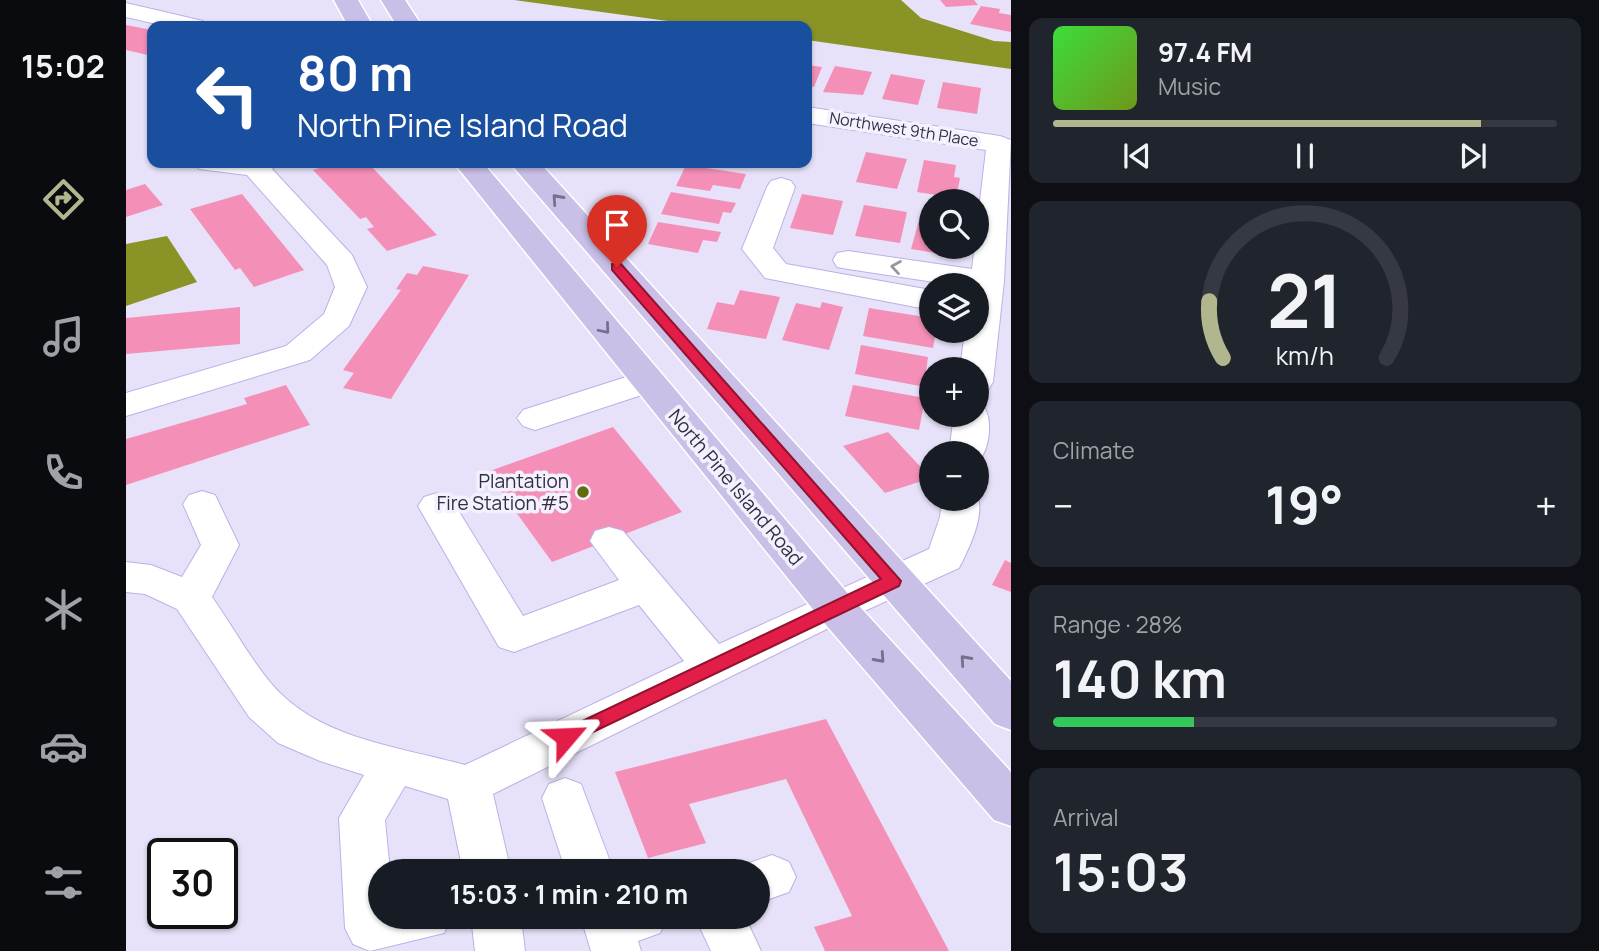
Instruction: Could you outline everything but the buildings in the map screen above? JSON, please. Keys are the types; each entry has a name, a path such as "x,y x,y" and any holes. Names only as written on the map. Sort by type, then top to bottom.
{"main road":[{"path":"346,0 357,21"},
{"path":"393,0 406,21"},
{"name":"North Pine Island Road","path":"472,168 835,607 1011,805"},
{"path":"528,168 892,581 1011,711"}],"street":[{"path":"126,10 173,21"},
{"name":"Northwest 9th Place","path":"812,116 1000,144 986,273"},
{"path":"126,405 298,353 338,319 351,287 341,262 262,168"},
{"path":"781,187 757,249 776,271 919,298"},
{"path":"765,257 790,251 919,284"},
{"path":"535,418 648,381"},
{"path":"191,598 220,545 202,505"},
{"path":"437,506 514,636 646,586"},
{"path":"126,576 150,580 191,598 264,705 294,730 336,748 468,785 835,607 945,558 960,511"},
{"path":"609,541 713,666"},
{"path":"368,900 362,818 393,766"},
{"path":"468,785 484,859"},
{"path":"565,798 586,859"},
{"path":"497,929 500,951"},
{"path":"726,929 736,951"}],"shaded area":[{"path":"514,0 901,0 921,18 994,41 1011,42 1011,69 812,41 812,21 667,21"},
{"path":"167,236 197,282 126,306 126,244"}],"place":[{"name":"Plantation Fire Station #5","path":"583,492"}],"route":[{"path":"566,737 892,581 617,267"}]}
